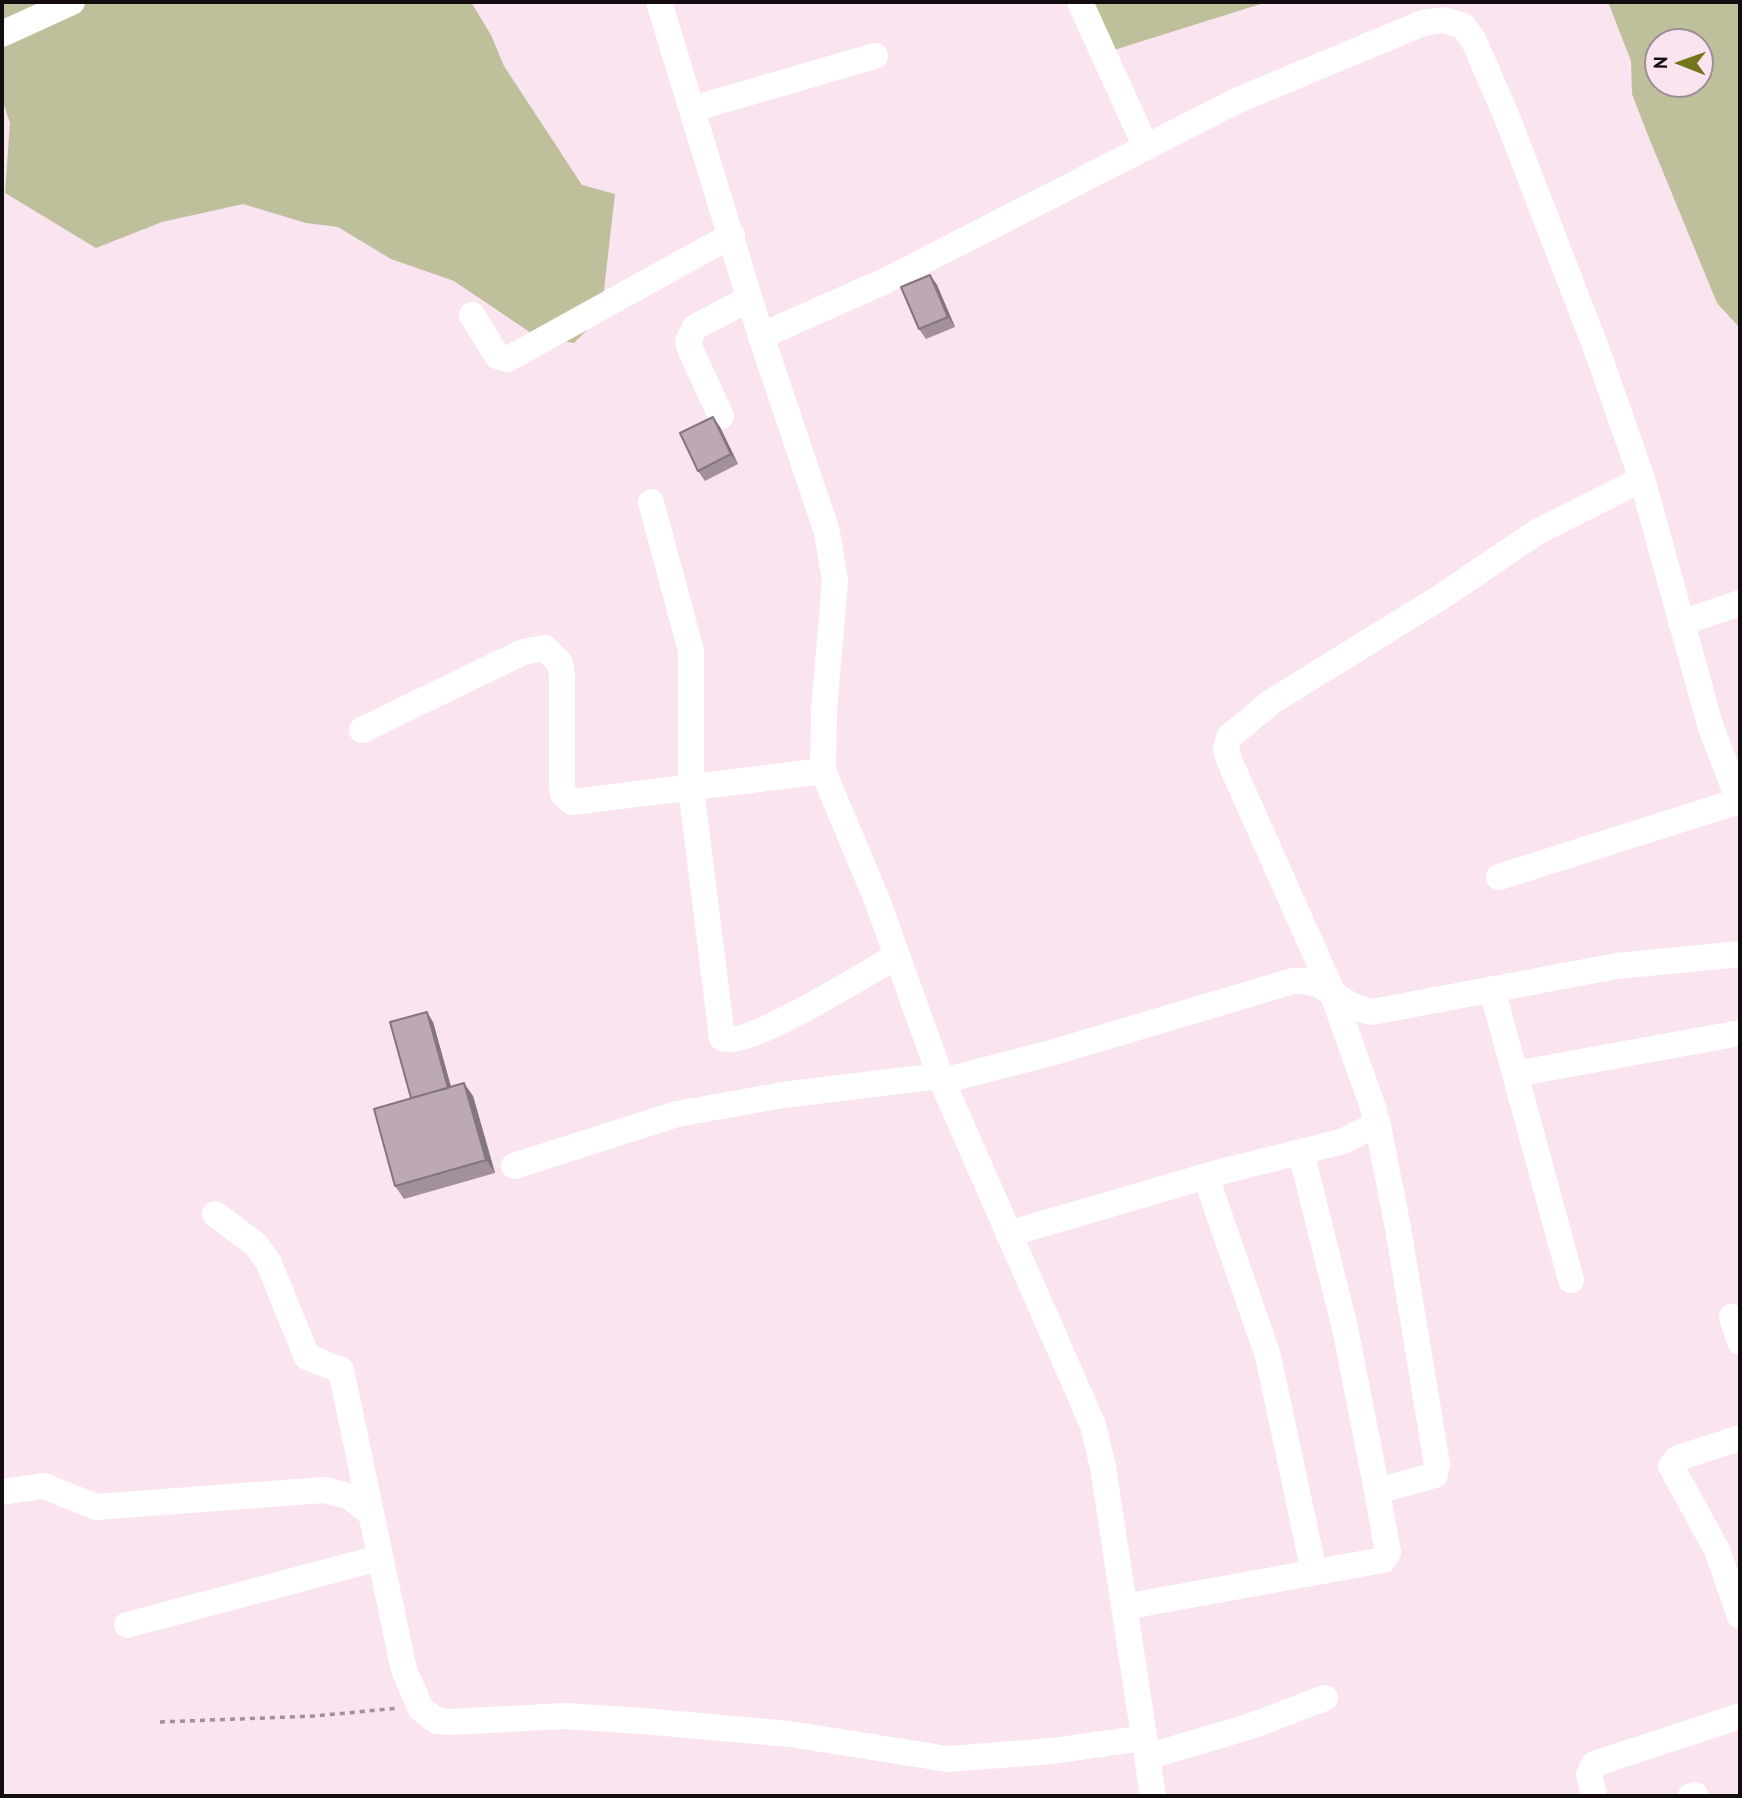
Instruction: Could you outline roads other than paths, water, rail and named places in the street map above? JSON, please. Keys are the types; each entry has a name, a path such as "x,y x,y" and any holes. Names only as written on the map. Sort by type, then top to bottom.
{"street":[{"path":"3,30 72,2"},
{"path":"659,2 732,235 749,299 827,532 835,581 824,711 823,771 877,900 941,1079 1008,1234 1086,1402 1093,1424 1153,1796"},
{"path":"1080,2 1145,145"},
{"path":"761,336 885,281 1145,145 1236,101 1423,23 1444,20 1463,26 1473,39 1506,115 1598,353 1642,479 1711,728 1740,802 1500,877"},
{"path":"692,109 875,56"},
{"path":"472,315 497,356 509,359 732,235"},
{"path":"721,416 688,341 695,327 749,299"},
{"path":"1377,1491 1430,1478 1437,1470 1398,1228 1377,1121 1331,989 1229,761 1226,750 1229,737 1271,702 1441,597 1500,554 1642,479"},
{"path":"651,502 691,651 691,789 722,1038 738,1039 764,1030 897,956"},
{"path":"1681,623 1740,603"},
{"path":"362,730 523,652 545,648 554,653 560,663 562,676 562,785 567,799 582,802 823,771"},
{"path":"514,1166 703,1108 783,1095 941,1079 1051,1053 1293,981 1320,983 1347,1004 1372,1012 1617,966 1740,954"},
{"path":"1492,989 1571,1280"},
{"path":"1515,1074 1740,1033"},
{"path":"1008,1234 1350,1138 1372,1128 1377,1121"},
{"path":"1124,1607 1387,1557 1345,1328 1301,1152"},
{"path":"1206,1177 1268,1356 1314,1572"},
{"path":"215,1214 255,1244 268,1261 307,1357 341,1370 404,1670 421,1709 438,1721 565,1716 761,1731 948,1759 1052,1751 1146,1748 1251,1726 1325,1698"},
{"path":"1740,1438 1678,1458 1671,1466 1717,1550 1740,1616"},
{"path":"2,1492 44,1486 96,1507 324,1490 349,1496 369,1513"},
{"path":"127,1625 379,1558"},
{"path":"1594,1796 1589,1774 1594,1764 1740,1716"}]}
